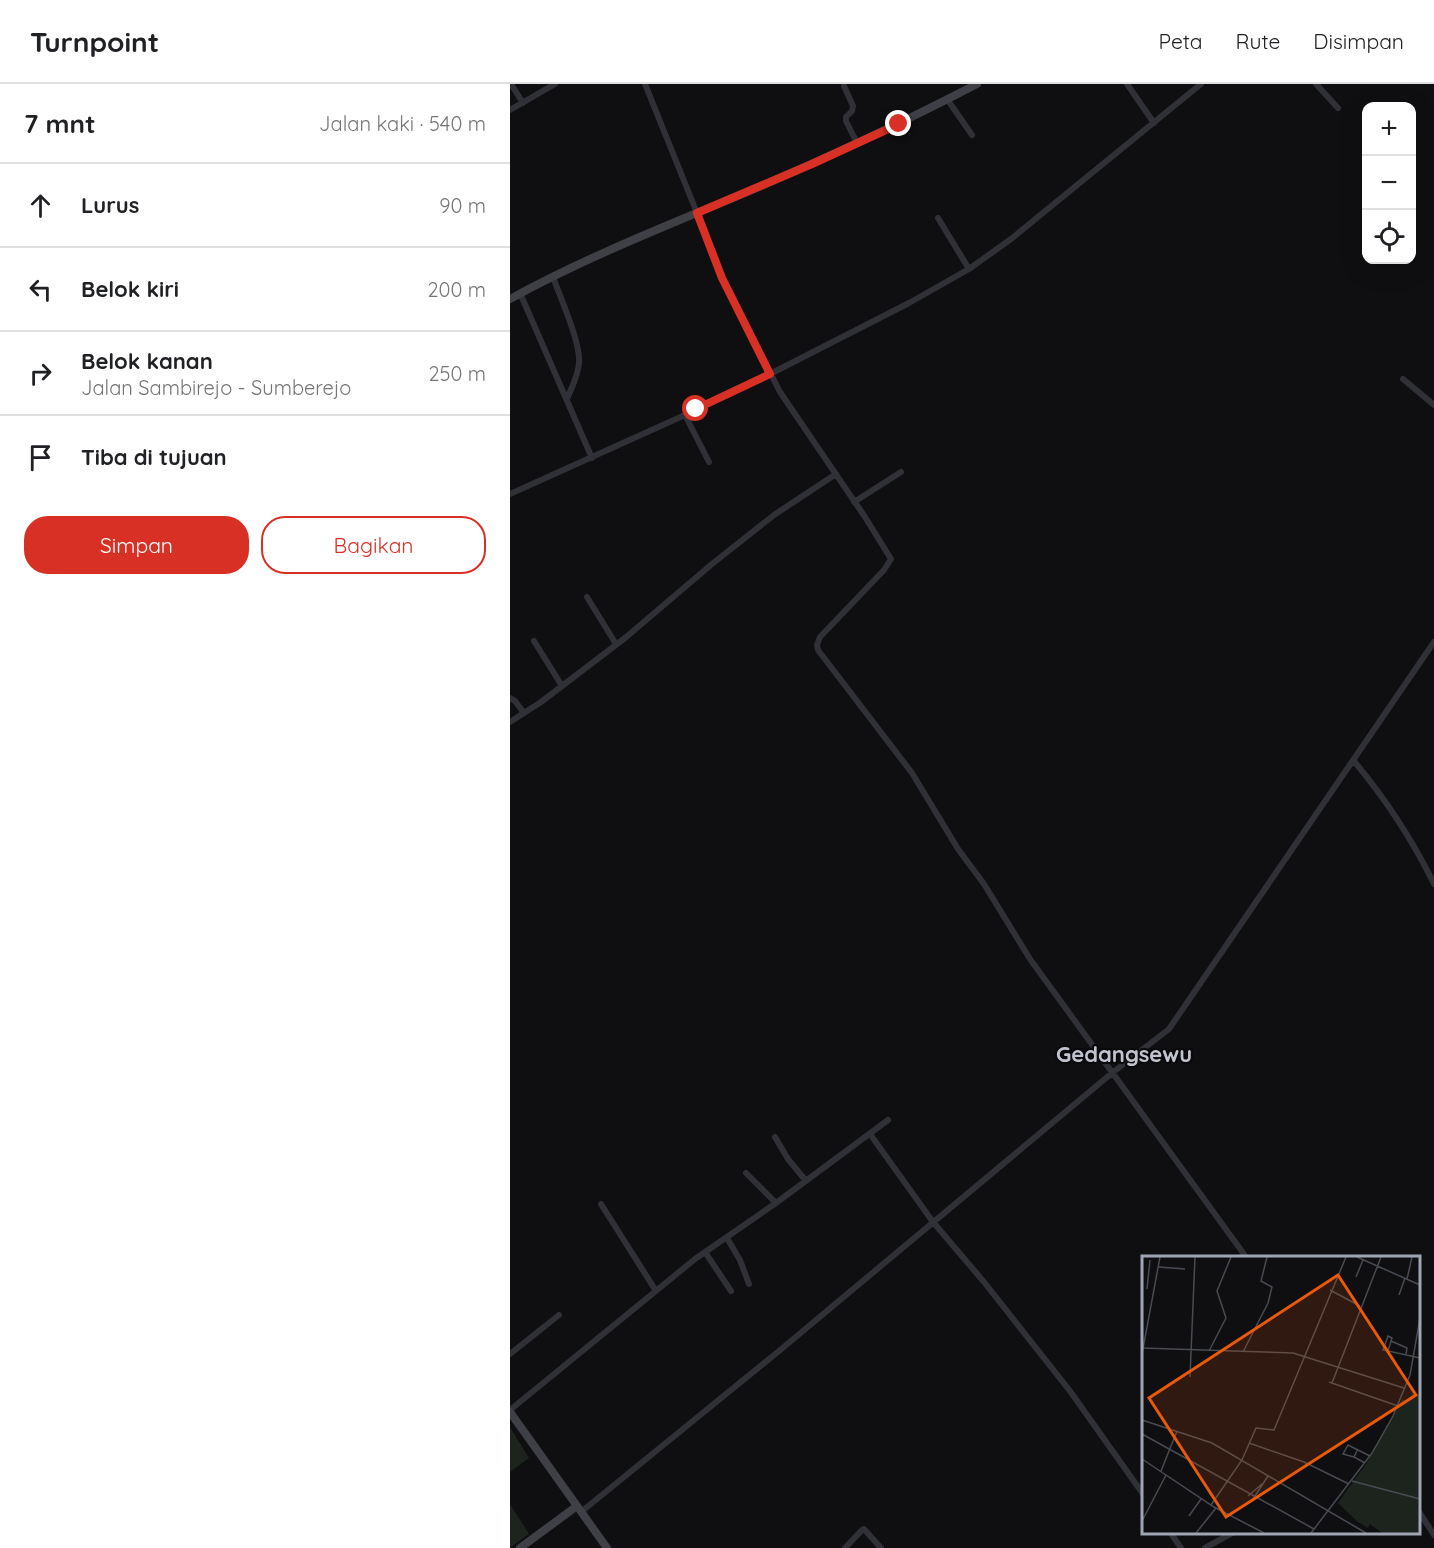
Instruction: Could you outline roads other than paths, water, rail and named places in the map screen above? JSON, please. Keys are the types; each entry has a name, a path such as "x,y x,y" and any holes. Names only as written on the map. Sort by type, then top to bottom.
{"main road":[{"path":"510,298 857,143 977,84"},
{"path":"510,1411 607,1548"},
{"path":"520,1548 579,1509"}],"street":[{"path":"511,84 523,103"},
{"path":"510,110 555,84"},
{"path":"645,84 722,278 770,374 780,393 891,559 884,570 820,637 819,650 912,773 958,849 984,884 1030,959 1245,1256"},
{"path":"1126,84 1154,123"},
{"path":"510,486 512,493 685,415 909,303 969,269 1011,239 1201,84"},
{"path":"1316,84 1338,108"},
{"path":"844,86 854,106 846,120 857,143"},
{"path":"947,99 972,135"},
{"path":"938,218 969,269"},
{"path":"553,277 576,340 580,362 567,399"},
{"path":"520,293 592,458"},
{"path":"1403,380 1434,405"},
{"path":"685,415 709,462"},
{"path":"854,502 901,472"},
{"path":"510,722 541,702 616,644 774,515 836,474"},
{"path":"586,597 616,644"},
{"path":"534,641 562,686"},
{"path":"579,1509 672,1439 1112,1073 1169,1029 1434,642"},
{"path":"510,698 524,713"},
{"path":"1353,760 1368,777 1405,830 1434,884"},
{"path":"510,1411 705,1252 888,1120"},
{"path":"870,1134 933,1222 984,1282 1070,1391 1142,1493"},
{"path":"775,1137 788,1159 806,1181"},
{"path":"746,1173 776,1203"},
{"path":"600,1204 656,1291"},
{"path":"727,1238 740,1260 748,1284"},
{"path":"705,1252 731,1291"},
{"path":"510,1354 559,1315"},
{"path":"1419,1512 1434,1535"},
{"path":"845,1548 864,1529 881,1548"},
{"path":"1171,1533 1181,1548"},
{"path":"1205,1548 1232,1533"}],"district":[{"name":"Gedangsewu","path":"1124,1054"}]}
